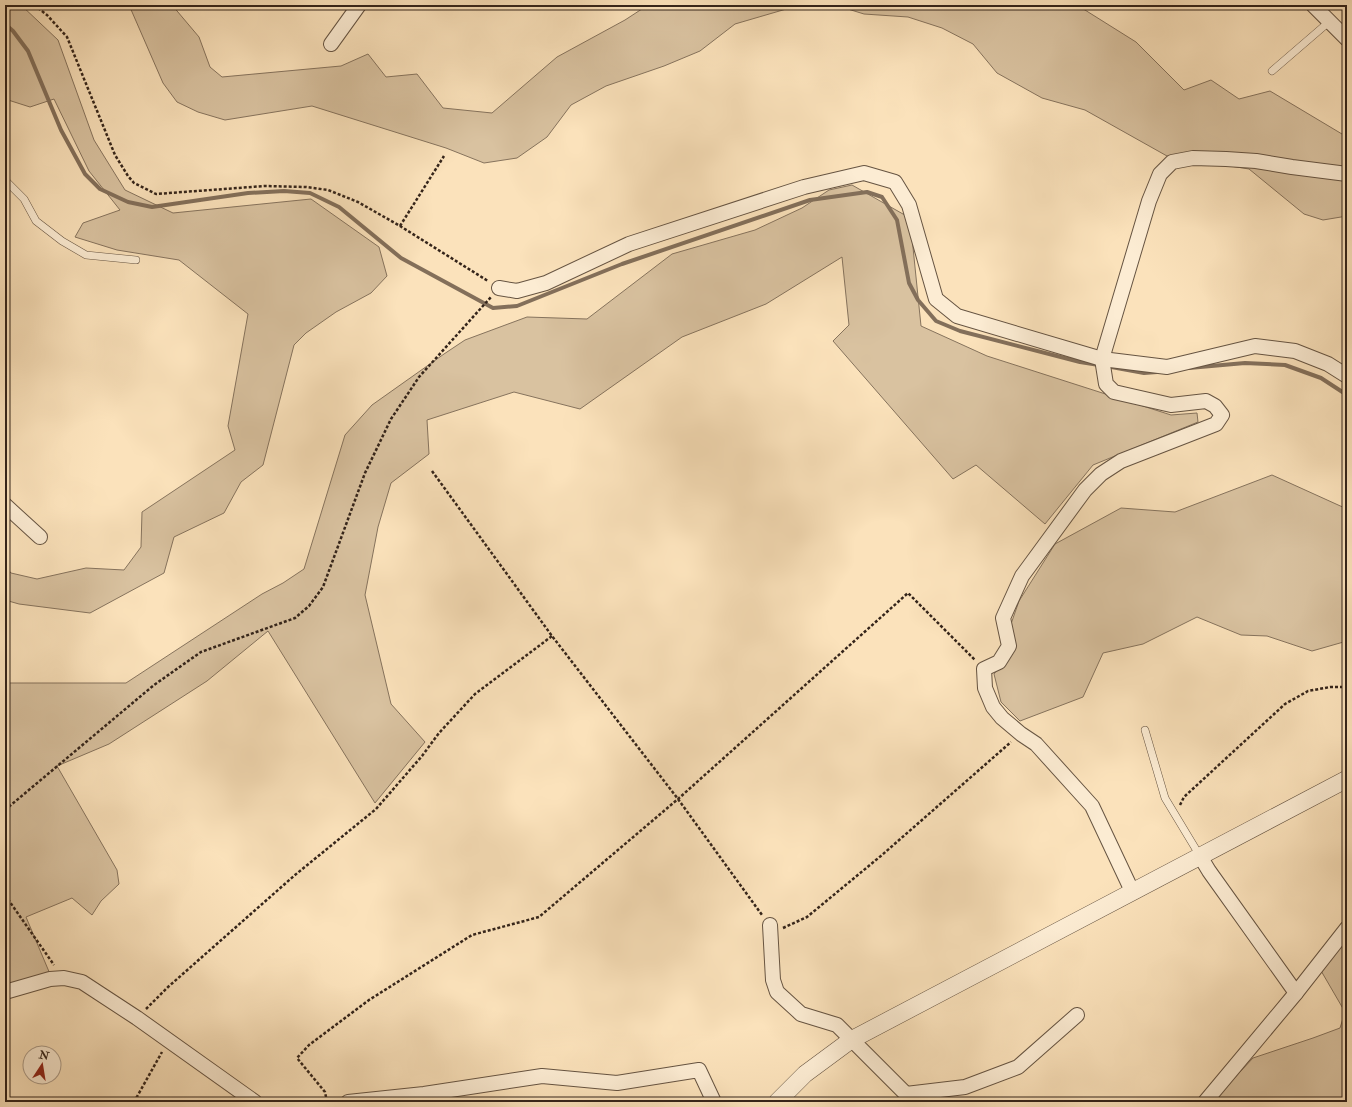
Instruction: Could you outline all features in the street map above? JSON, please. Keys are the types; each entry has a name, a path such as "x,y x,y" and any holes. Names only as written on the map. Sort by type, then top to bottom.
{"street":[{"path":"331,44 359,5"},
{"path":"1313,5 1347,39"},
{"path":"1132,891 1092,806 1036,744 1002,718 993,707 985,688 984,669 999,662 1009,646 1003,618 1022,576 1085,490 1102,474 1121,461 1216,424 1222,415 1215,406 1206,401 1171,405 1114,392 1106,384 1102,359 1149,201 1160,174 1172,162 1193,158 1256,161 1347,174"},
{"path":"499,288 517,291 546,283 629,244 804,187 864,173 895,182 909,204 936,299 957,316 1102,359 1167,366 1255,346 1295,351 1328,364 1347,376"},
{"path":"5,505 40,537"},
{"path":"777,1102 805,1074 851,1040 1347,779"},
{"path":"1200,856 1209,871 1296,993"},
{"path":"1205,1102 1296,993 1347,928"},
{"path":"770,929 773,980 777,992 801,1014 837,1025 907,1098 965,1087 1018,1067 1076,1015"},
{"path":"5,992 50,979 64,978 82,982 137,1018 255,1102"},
{"path":"348,1102 424,1094 542,1076 617,1083 700,1070 714,1102"}],"lane":[{"path":"1272,71 1330,21"},
{"path":"5,180 24,200 36,221 62,240 86,254 136,260"},
{"path":"1145,730 1165,798 1200,856"}],"path":[{"path":"5,810 154,685 201,652 295,618 309,606 323,587 365,473 391,419 419,377 499,288 400,226 358,202 328,190 306,187 265,186 156,194 134,183 128,176 116,155 67,37 47,15 34,5"},
{"path":"400,226 444,156"},
{"path":"432,471 552,636 678,800 770,929 807,917 876,860 1021,734"},
{"path":"327,1102 325,1092 297,1058 309,1045 369,1000 472,935 539,917 678,800 908,593 984,669"},
{"path":"137,1018 168,987 295,875 376,809 422,756 439,733 475,694 552,636"},
{"path":"1175,814 1184,797 1285,704 1308,691 1330,687 1347,687"},
{"path":"5,895 64,978"},
{"path":"134,1102 168,1040"}],"shaded area":[{"path":"5,5 21,5 58,40 94,140 125,190 173,213 311,199 379,247 387,276 371,293 336,312 306,333 294,345 263,465 241,482 224,513 174,537 164,573 90,613 19,604 5,600 5,566 11,573 37,579 86,568 124,570 141,547 142,512 235,450 228,426 248,314 179,260 117,250 75,237 83,223 120,210 89,171 54,99 30,107 5,99"},
{"path":"129,5 172,5 199,37 210,67 222,77 341,66 368,54 386,77 417,74 443,108 492,113 557,57 625,20 648,5 800,5 735,24 700,51 664,66 606,86 571,105 547,137 517,158 484,163 446,148 312,106 225,120 198,112 177,102 163,83"},
{"path":"835,5 1077,5 1136,42 1184,90 1211,80 1239,99 1270,91 1347,137 1347,216 1323,220 1304,214 1249,169 1167,156 1085,110 1042,98 997,73 973,44 942,28 908,17 864,14"},
{"path":"852,185 910,218 921,326 987,356 1171,415 1197,413 1198,422 1093,465 1045,524 976,465 953,479 833,341 849,325 842,257 766,304 682,337 580,409 514,392 427,420 429,454 391,483 378,527 365,595 391,704 425,742 375,803 268,631 207,681 109,744 57,766 117,870 119,884 101,901 92,915 72,898 26,917 50,974 5,986 5,683 126,683 262,594 283,583 304,569 345,435 372,405 465,340 527,317 587,319 672,254 755,230 802,208 829,190"},
{"path":"1272,475 1347,509 1347,641 1312,651 1267,636 1241,635 1197,617 1143,644 1103,653 1083,697 1020,721 1001,702 994,674 1014,648 1011,624 1019,601 1055,544 1121,508 1175,512"},
{"path":"1347,934 1347,1102 1212,1102 1253,1058 1340,1028 1345,1012 1320,969"}],"waterway":[{"path":"5,24 13,31 28,51 61,130 85,174 100,189 128,202 152,207 248,193 284,191 310,193 339,207 401,258 493,308 517,306 622,264 810,200 867,192 882,197 897,220 909,283 918,300 936,321 960,331 1080,362 1099,365"},
{"path":"1189,368 1245,363 1285,365 1321,378 1347,395"},
{"path":"1106,366 1144,373 1157,372"}]}
